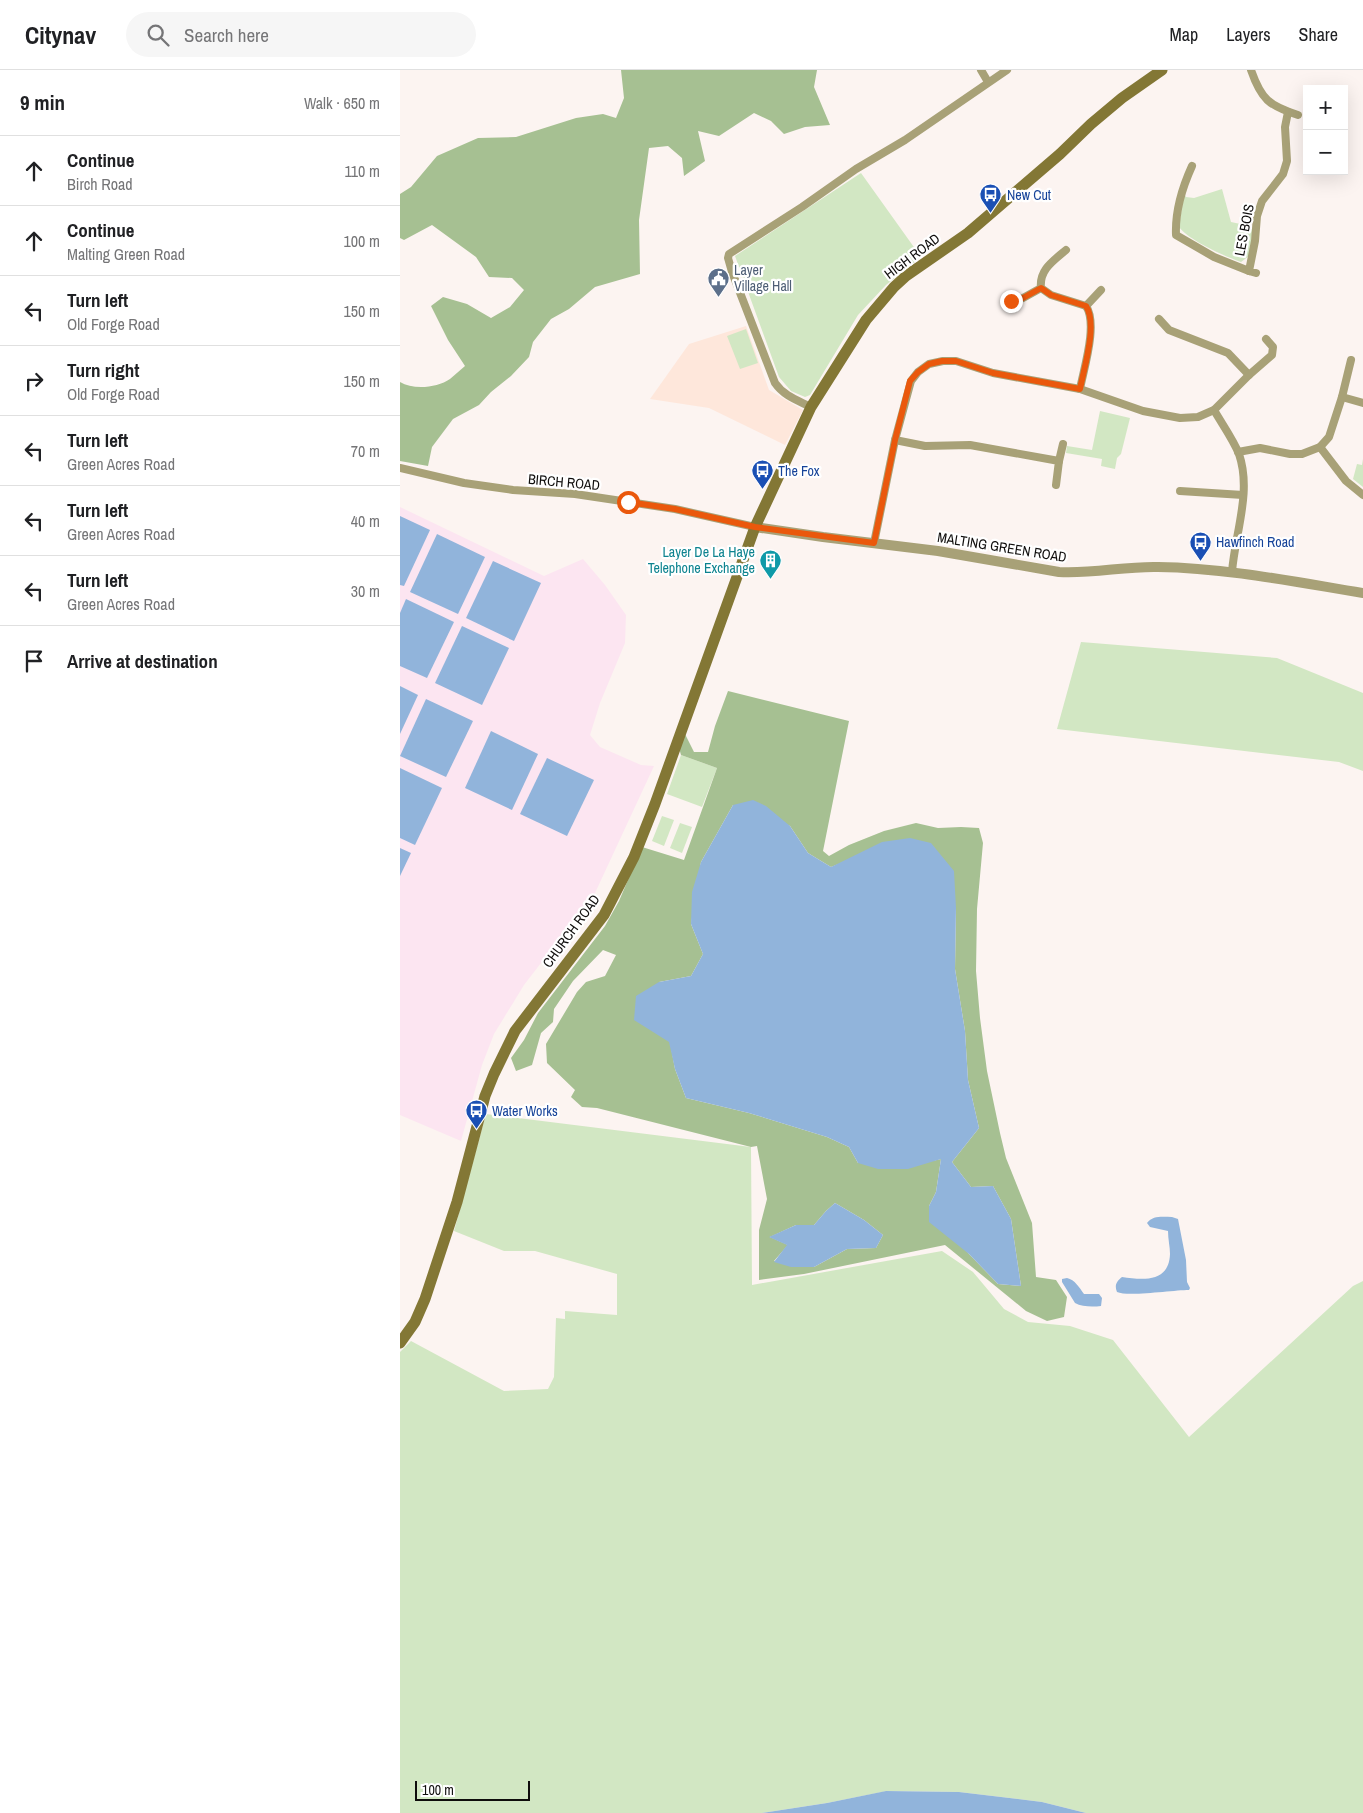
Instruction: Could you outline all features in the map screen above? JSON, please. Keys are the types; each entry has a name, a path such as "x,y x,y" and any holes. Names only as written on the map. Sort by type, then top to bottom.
{"main road":[{"name":"HIGH ROAD","path":"755,527 811,407 866,320 894,287 906,276 968,233 1060,154 1091,124 1116,103 1162,70"},
{"name":"CHURCH ROAD","path":"400,1343 415,1322 425,1299 457,1202 485,1096 494,1074 515,1030 604,915 634,856 655,804 755,527"}],"street":[{"path":"982,70 988,82"},
{"path":"811,407 788,396 775,383 732,272 728,258 729,254 802,207 856,169 904,140 1007,70"},
{"path":"1251,70 1256,86 1270,104 1298,115"},
{"name":"LES BOIS","path":"1192,166 1185,182 1177,214 1175,238 1214,257 1252,272 1258,216 1262,201 1283,174 1287,161 1285,138 1288,112"},
{"path":"1041,288 1044,270 1066,250"},
{"path":"1011,301 1023,298 1041,288"},
{"path":"1041,288 1051,295 1086,306 1091,318 1091,329 1080,389"},
{"path":"1086,306 1101,290"},
{"path":"1159,318 1169,330 1228,353 1249,375"},
{"path":"874,543 895,440 910,381 929,364 942,361 956,361 993,373 1080,389 1143,411 1180,418 1198,417 1214,410 1272,355 1274,347 1266,338"},
{"path":"1087,351 1096,352"},
{"path":"1238,452 1260,448 1290,454 1302,454 1320,447 1329,436 1342,397 1351,360"},
{"path":"1342,397 1363,403"},
{"path":"1214,410 1238,452 1244,475 1232,572"},
{"path":"895,440 924,446 970,445 1059,461"},
{"path":"1056,485 1063,444"},
{"path":"1320,447 1346,481 1363,495"},
{"name":"BIRCH ROAD","path":"400,468 464,483 513,490 575,494 675,509 755,527"},
{"path":"1180,491 1243,495"},
{"name":"MALTING GREEN ROAD","path":"755,527 938,551 1059,572 1076,573 1156,567 1232,572 1363,593"}],"shaded area":[{"path":"746,326 769,390 803,410 785,445 709,408 650,399 689,344"},
{"path":"400,507 544,576 583,559 605,585 626,615 625,643 600,703 590,735 600,747 641,765 654,766 595,893 524,985 494,1034 482,1065 461,1141 400,1115"}],"green space":[{"path":"621,70 817,70 814,87 830,125 805,127 784,134 771,121 754,113 719,136 698,131 705,161 684,176 682,158 668,146 649,148 639,220 640,274 595,287 569,309 551,319 533,342 529,357 511,376 491,392 479,405 453,419 432,447 428,466 400,461 400,382 405,385 418,387 432,386 450,379 465,366 448,340 431,306 443,297 467,304 491,318 510,307 524,290 512,278 489,277 476,257 432,225 404,240 400,238 400,194 411,187 437,156 478,138 516,137 576,118 603,114 616,118 624,98"},
{"path":"861,173 921,257 886,285 858,315 810,395 805,397 791,391 779,377 735,256"},
{"path":"1222,189 1231,222 1250,226 1253,229 1249,256 1241,262 1199,243 1179,227 1184,194 1186,197 1194,198"},
{"path":"746,329 758,363 740,369 727,336"},
{"path":"1100,411 1130,418 1121,454 1117,458 1115,469 1101,466 1102,459 1066,453 1067,446 1092,450"},
{"path":"1363,459 1363,487 1353,479 1357,464 1362,465"},
{"path":"1081,642 1277,658 1363,693 1363,771 1339,762 1057,729"},
{"path":"728,691 849,721 823,851 829,856 849,845 884,831 916,823 938,828 979,828 983,843 977,909 976,971 987,1071 1006,1158 1032,1223 1036,1277 1056,1280 1067,1297 1064,1317 1047,1321 1026,1311 945,1245 804,1274 759,1280 759,1230 767,1199 757,1146 751,1147 597,1108 582,1107 571,1097 575,1090 547,1063 546,1044 577,992 586,982 605,976 616,955 603,950 573,981 554,1009 553,1022 541,1033 532,1065 516,1071 511,1058 524,1040 538,1013 605,926 619,901 642,847 684,860 717,768 681,755 679,748 685,734 694,752 708,752","holes":["733,805 790,826 808,853 831,867 849,860 956,908 955,969 965,1031 968,1080 979,1128 952,1162 971,1187 993,1186 1011,1219 1021,1286 998,1284 969,1254 929,1206 936,1192 941,1159 932,1161 858,1163 849,1147 827,1137 749,1113 686,1098 675,1069 659,982 691,976 703,954 691,924 701,862","835,1203 864,1220 883,1235 876,1248 847,1249 814,1267 774,1261 788,1245 770,1237 796,1225 814,1225"]},
{"path":"681,755 717,768 702,807 667,794"},
{"path":"662,816 674,820 664,846 652,841"},
{"path":"680,823 692,827 682,853 670,848"},
{"path":"486,1114 751,1147 752,1285 942,1251 973,1272 1004,1309 1028,1322 1070,1326 1113,1340 1189,1437 1353,1286 1363,1281 1363,1813 1086,1813 1042,1802 959,1792 887,1791 762,1813 400,1813 400,1352 411,1341 504,1391 548,1389 554,1377 556,1318 565,1319 565,1311 617,1315 617,1274 535,1251 504,1251 454,1231"}],"water":[{"path":"400,516 430,530 404,586 400,585"},
{"path":"437,534 485,557 458,614 410,592"},
{"path":"493,561 541,583 514,641 466,618"},
{"path":"406,599 454,622 427,678 400,666 400,613"},
{"path":"462,626 509,648 482,705 435,683"},
{"path":"400,686 418,695 400,734"},
{"path":"426,699 473,721 446,777 400,756"},
{"path":"491,731 538,754 512,810 465,788"},
{"path":"547,758 594,780 567,836 520,814"},
{"path":"400,768 442,788 415,845 400,838"},
{"path":"753,800 766,806 790,826 808,853 831,867 882,842 910,838 931,843 954,871 956,908 955,969 965,1031 968,1080 979,1128 952,1162 971,1187 993,1186 1011,1219 1021,1286 998,1284 969,1254 929,1222 929,1206 936,1192 941,1159 908,1169 878,1169 858,1163 849,1147 827,1137 749,1113 686,1098 675,1069 669,1042 634,1020 636,996 659,982 691,976 703,954 691,924 692,892 701,862 733,805"},
{"path":"400,848 411,853 400,876"},
{"path":"835,1203 864,1220 883,1235 876,1248 847,1249 814,1267 791,1267 774,1262 787,1245 769,1237 796,1225 814,1225"},
{"path":"1172,1217 1178,1219 1186,1260 1189,1290 1140,1294 1117,1292 1116,1283 1122,1277 1146,1279 1160,1275 1165,1270 1169,1263 1170,1254 1168,1231 1150,1227 1147,1223 1155,1218"},
{"path":"1067,1278 1075,1282 1084,1294 1099,1294 1102,1298 1101,1306 1075,1303 1062,1282 1062,1279"},
{"path":"886,1791 959,1792 1042,1802 1086,1813 762,1813 827,1803"}],"place":[{"name":"New Cut","path":"991,214"},
{"name":"Layer Village Hall","path":"718,297"},
{"name":"The Fox","path":"762,490"},
{"name":"Hawfinch Road","path":"1200,561"},
{"name":"Layer De La Haye Telephone Exchange","path":"771,579"},
{"name":"Water Works","path":"476,1130"}],"route":[{"path":"628,502 675,509 755,527 874,543 895,440 910,381 918,372 929,364 942,361 956,361 993,373 1080,389 1091,329 1091,318 1086,306 1051,295 1041,288 1023,298 1011,301"}]}
